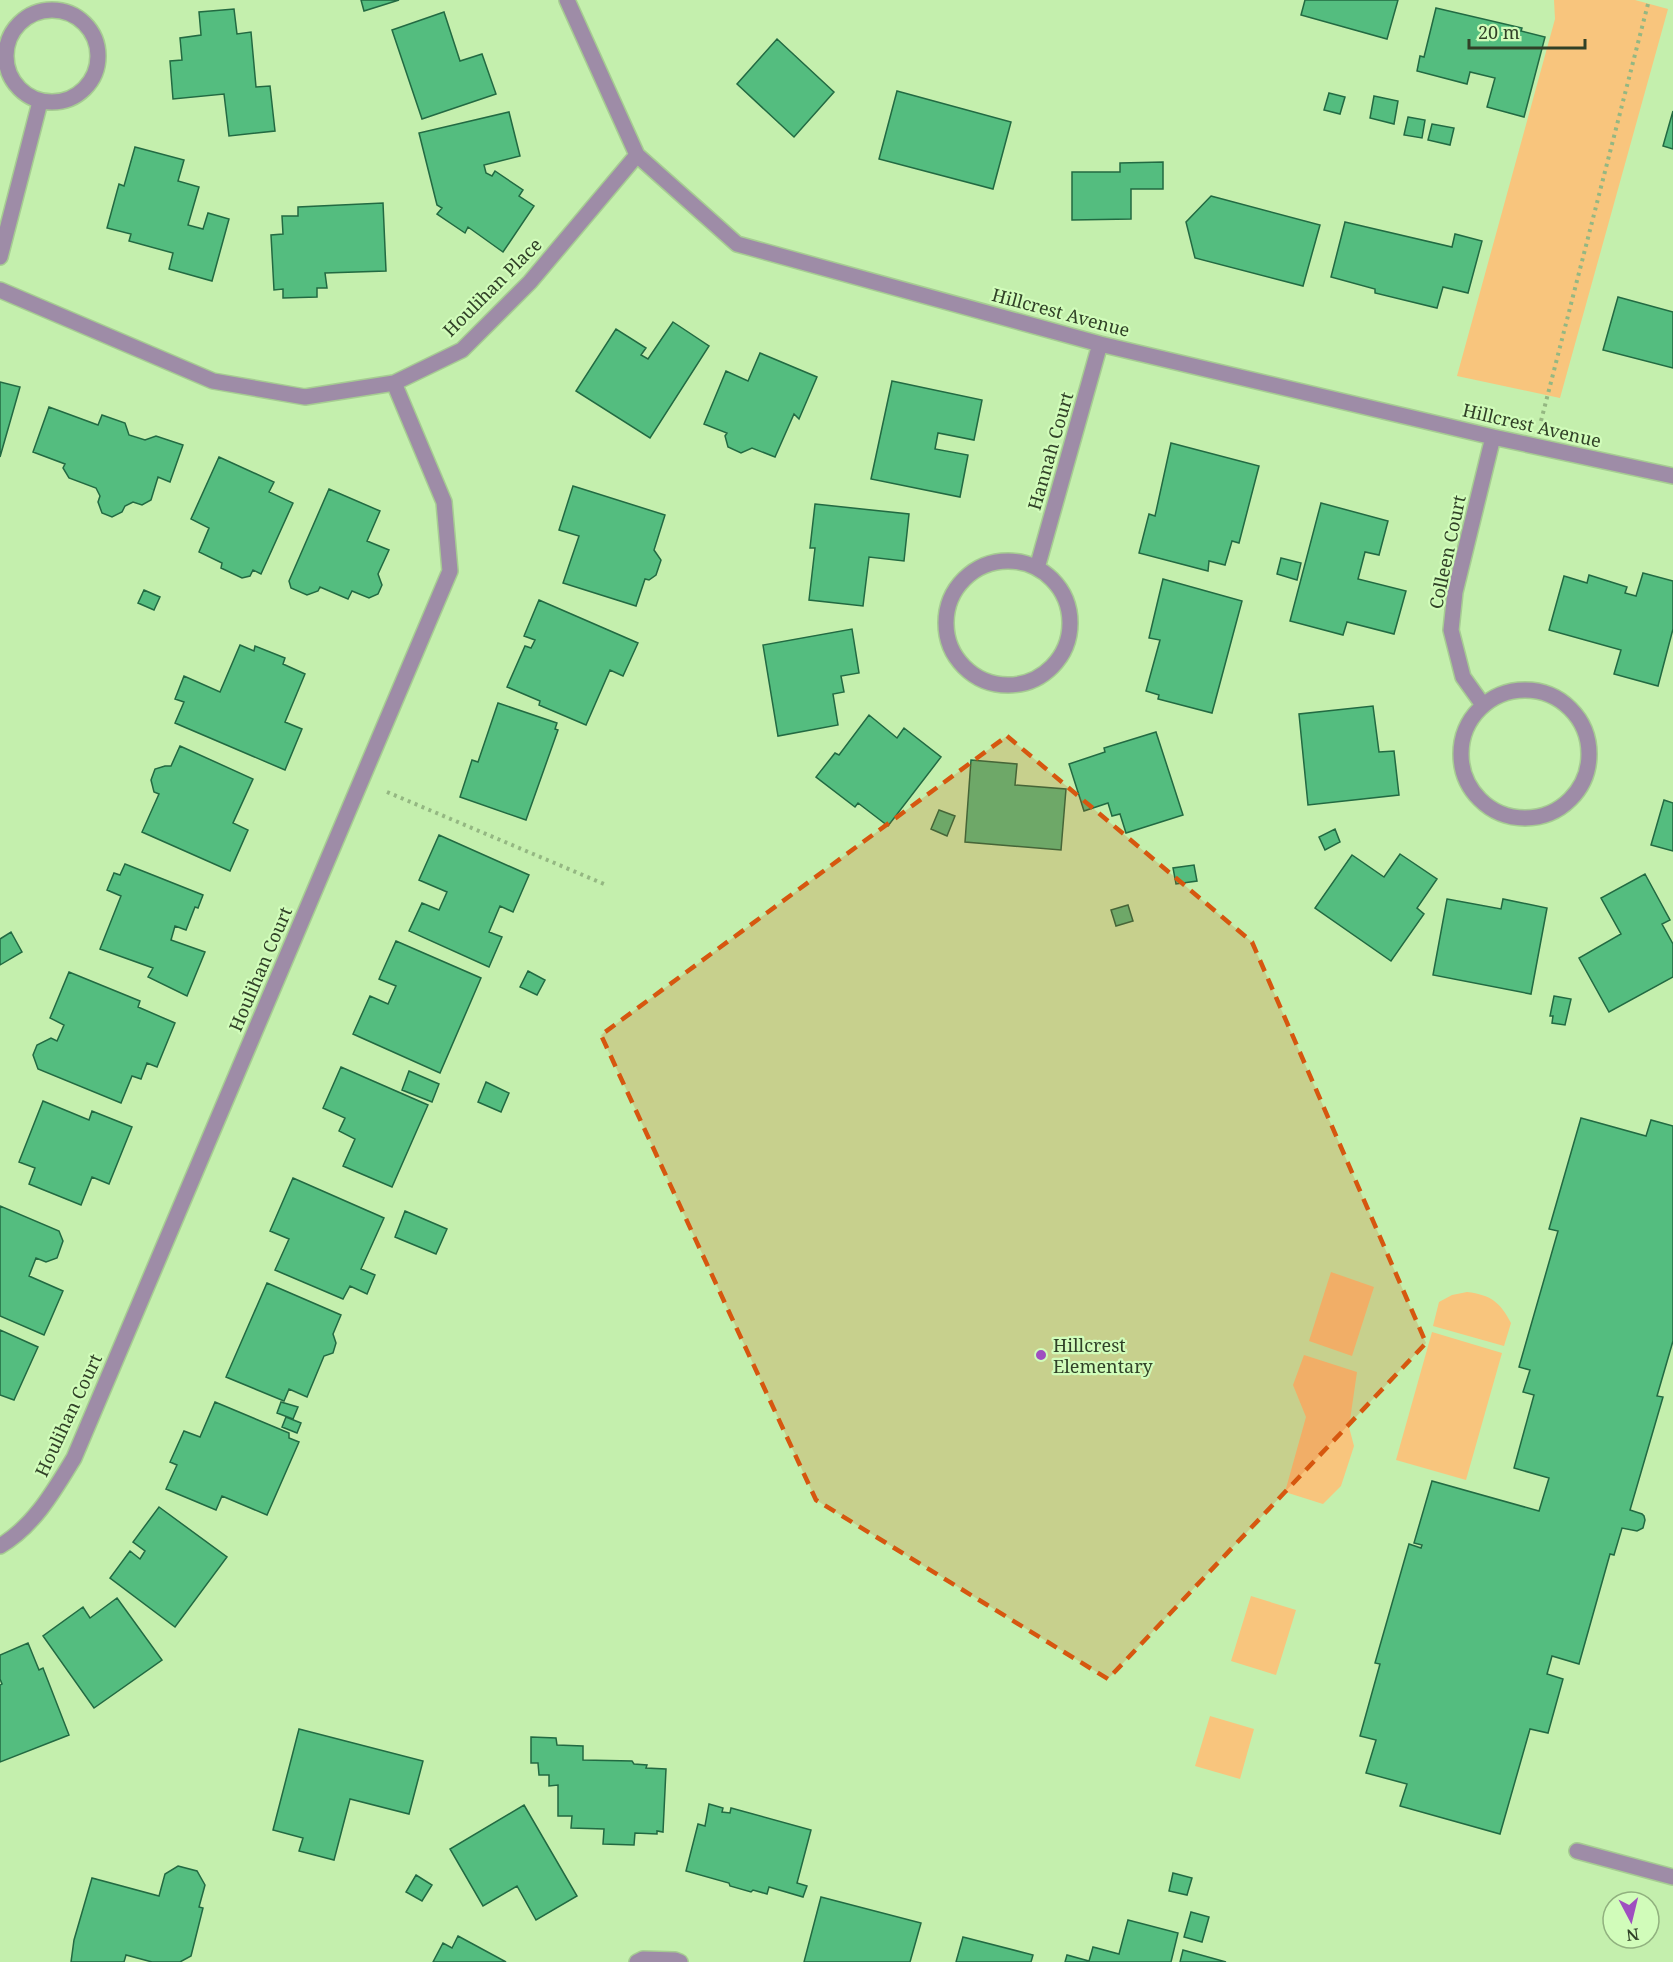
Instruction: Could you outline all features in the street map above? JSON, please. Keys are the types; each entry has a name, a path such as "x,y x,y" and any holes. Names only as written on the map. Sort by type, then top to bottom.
{"street":[{"name":"Hillcrest Avenue","path":"567,0 637,155 737,244 1100,344 1535,447 1673,476"},
{"path":"39,11 69,12 82,20 93,33 98,47 99,63 94,78 84,90 71,99 56,103 40,102 27,95 16,85 8,72 5,57 8,42 15,28 25,18 39,11"},
{"path":"0,257 40,102"},
{"name":"Houlihan Place","path":"0,290 213,381 305,397 393,383 462,350 530,282 637,155"},
{"name":"Hannah Court","path":"1036,568 1100,344"},
{"name":"Houlihan Court","path":"0,1546 13,1539 47,1503 74,1458 450,571 444,502 393,383"},
{"name":"Colleen Court","path":"1483,705 1463,677 1451,630 1455,592 1493,437"},
{"path":"998,561 1018,562 1036,568 1054,580 1066,598 1071,620 1068,641 1058,660 1042,675 1022,684 1001,685 980,679 964,668 952,652 946,634 946,614 952,595 964,579 980,568 998,561"},
{"path":"1523,689 1544,692 1563,702 1579,717 1587,737 1590,758 1585,779 1573,797 1556,810 1536,817 1515,817 1495,811 1479,799 1467,781 1461,761 1462,741 1470,721 1483,705 1502,694 1523,689"},
{"path":"1577,1851 1673,1877"},
{"path":"637,1962 643,1959 680,1962"}],"path":[{"path":"1535,447 1649,0"},
{"path":"361,782 604,884"}],"highlighted area":[{"path":"1007,736 1252,942 1426,1343 1108,1679 816,1500 601,1035"}],"shaded area":[{"path":"1554,0 1635,0 1668,9 1560,398 1457,376 1555,19"},
{"path":"1331,1272 1374,1287 1352,1356 1309,1341"},
{"path":"1467,1292 1489,1298 1503,1310 1511,1323 1504,1346 1433,1326 1439,1302 1452,1295"},
{"path":"1432,1332 1502,1353 1466,1480 1396,1460"},
{"path":"1304,1355 1357,1372 1349,1427 1354,1446 1341,1486 1323,1504 1285,1492 1306,1417 1293,1385"},
{"path":"1251,1596 1296,1610 1276,1675 1231,1661"},
{"path":"1210,1716 1254,1729 1240,1779 1195,1766"}],"building":[{"path":"361,0 399,0 364,11"},
{"path":"1305,0 1398,0 1387,39 1301,15"},
{"path":"1436,8 1522,28 1521,31 1545,37 1524,117 1487,107 1495,78 1470,72 1467,84 1417,71 1420,56 1424,57"},
{"path":"234,9 237,34 251,32 256,87 270,86 275,131 229,136 224,94 173,99 170,61 182,60 180,38 201,35 199,12"},
{"path":"444,12 460,61 482,54 496,94 422,119 392,30"},
{"path":"777,39 834,92 794,137 737,84"},
{"path":"897,91 1011,122 993,189 879,159"},
{"path":"1329,93 1345,97 1340,114 1324,110"},
{"path":"1374,96 1398,101 1394,124 1370,118"},
{"path":"1673,111 1673,149 1663,146"},
{"path":"509,112 520,156 484,165 486,173 492,176 495,171 523,190 519,196 534,206 503,252 468,227 465,233 437,214 442,208 437,205 419,133"},
{"path":"1408,117 1425,120 1422,138 1404,135"},
{"path":"1432,124 1454,128 1450,145 1428,140"},
{"path":"135,147 184,160 178,181 199,187 188,225 203,229 208,213 229,219 212,281 169,269 173,253 129,241 131,234 107,228 119,184 124,186"},
{"path":"1163,162 1163,189 1131,189 1131,219 1072,220 1072,172 1120,172 1120,163"},
{"path":"1211,196 1320,225 1303,286 1195,258 1186,222"},
{"path":"383,203 386,271 325,273 327,288 317,288 317,297 283,298 283,289 274,290 271,235 283,234 282,216 298,216 298,207"},
{"path":"1345,222 1452,247 1455,234 1482,241 1468,293 1443,287 1437,308 1375,293 1375,289 1331,277"},
{"path":"1618,297 1673,312 1673,368 1603,350"},
{"path":"673,322 709,346 650,438 576,391 616,329 646,348 641,355 648,359"},
{"path":"760,353 817,377 799,419 794,414 775,457 752,448 741,453 728,447 725,436 727,433 704,424 726,371 748,381"},
{"path":"892,381 982,400 974,440 938,433 935,449 968,455 960,497 871,479"},
{"path":"0,382 20,387 0,457"},
{"path":"49,407 98,425 102,415 125,423 129,435 145,440 156,436 183,445 170,482 158,477 151,500 142,505 133,502 112,517 102,513 98,502 100,496 96,488 69,478 63,468 65,464 33,452"},
{"path":"1171,443 1259,466 1239,543 1232,541 1225,565 1209,561 1208,571 1139,553 1149,514 1155,516"},
{"path":"219,457 274,482 269,492 293,503 261,574 253,570 250,576 242,578 221,568 222,563 199,552 209,528 191,519"},
{"path":"573,486 665,515 654,550 661,560 656,575 649,580 645,579 636,606 563,583 579,536 559,530"},
{"path":"329,489 380,511 367,541 389,550 378,574 382,585 378,594 369,598 352,591 348,599 320,587 318,591 307,595 291,588 289,581"},
{"path":"1321,503 1388,521 1379,555 1365,552 1358,579 1406,591 1394,634 1347,622 1343,635 1290,621"},
{"path":"815,504 909,514 904,561 869,557 863,606 809,600 815,548 810,548"},
{"path":"1281,558 1301,563 1297,580 1277,574"},
{"path":"1643,573 1673,581 1673,629 1658,686 1614,674 1621,650 1549,630 1564,576 1587,583 1589,575 1627,587 1625,593 1636,596"},
{"path":"1163,579 1242,601 1212,713 1158,699 1159,695 1146,691 1160,640 1149,638"},
{"path":"144,590 160,597 154,610 138,603"},
{"path":"539,600 638,643 623,676 610,670 586,725 539,705 540,701 507,687 525,646 531,648 535,640 524,636"},
{"path":"852,629 859,673 841,676 844,692 833,694 838,725 778,736 763,645"},
{"path":"240,645 254,651 255,646 285,658 283,664 305,674 285,722 302,729 285,770 175,723 184,702 175,699 184,676 220,692"},
{"path":"498,703 557,723 555,729 558,730 526,820 460,797 472,760 478,762"},
{"path":"1373,706 1379,752 1394,751 1399,795 1308,805 1299,714"},
{"path":"869,715 897,738 904,728 941,757 888,826 858,803 855,807 816,777 835,753 839,755"},
{"path":"1156,732 1183,815 1126,833 1120,814 1112,816 1108,803 1084,811 1069,764 1105,752 1104,748"},
{"path":"180,746 253,779 233,823 248,830 230,871 142,832 159,794 154,792 151,780 155,769 171,766"},
{"path":"971,760 1017,764 1015,785 1066,789 1061,850 965,842"},
{"path":"1664,800 1673,803 1673,851 1651,845"},
{"path":"939,810 955,816 947,836 931,829"},
{"path":"1335,829 1340,842 1325,850 1319,837"},
{"path":"439,835 529,875 513,912 500,906 489,932 502,937 489,967 409,931 422,903 439,910 447,892 419,880"},
{"path":"1400,854 1437,879 1417,908 1424,914 1391,961 1315,908 1352,855 1384,877"},
{"path":"125,864 203,895 198,908 195,907 186,930 175,926 171,940 205,952 187,996 148,977 153,968 100,949 121,896 107,890 114,873 120,875"},
{"path":"1194,865 1197,881 1176,884 1173,868"},
{"path":"1645,874 1670,920 1662,924 1673,944 1673,977 1609,1012 1579,958 1621,934 1601,898"},
{"path":"1447,899 1501,909 1503,899 1547,908 1531,994 1433,975"},
{"path":"1128,905 1133,921 1116,926 1111,910"},
{"path":"11,932 22,952 0,965 0,939"},
{"path":"396,941 481,978 440,1073 353,1034 370,996 388,1004 396,986 379,979"},
{"path":"528,971 545,980 537,995 520,987"},
{"path":"69,972 140,1001 138,1007 175,1023 157,1067 147,1063 141,1079 132,1076 121,1103 38,1069 33,1055 37,1045 51,1038 57,1041 64,1025 50,1018"},
{"path":"1554,996 1571,999 1565,1025 1552,1023 1553,1016 1550,1016"},
{"path":"341,1067 428,1105 392,1187 343,1166 355,1139 339,1131 345,1118 323,1108"},
{"path":"409,1071 439,1084 432,1102 402,1090"},
{"path":"486,1082 509,1093 501,1112 478,1102"},
{"path":"43,1101 89,1120 92,1111 132,1127 109,1184 92,1177 81,1205 29,1184 35,1168 19,1162"},
{"path":"1581,1118 1646,1136 1651,1120 1673,1126 1673,1341 1657,1396 1663,1397 1630,1510 1644,1516 1643,1528 1637,1531 1622,1528 1614,1555 1610,1554 1579,1664 1552,1656 1547,1674 1563,1679 1548,1733 1530,1729 1500,1834 1400,1806 1407,1784 1366,1773 1376,1740 1360,1736 1380,1664 1375,1663 1409,1544 1421,1548 1422,1545 1414,1543 1432,1481 1539,1511 1549,1478 1514,1468 1534,1395 1523,1392 1530,1370 1519,1367 1558,1231 1549,1229"},
{"path":"293,1178 384,1218 361,1269 375,1275 367,1294 350,1286 343,1299 275,1270 289,1239 270,1231"},
{"path":"0,1206 59,1231 63,1241 57,1258 46,1262 36,1258 29,1276 63,1291 44,1335 0,1316"},
{"path":"405,1211 447,1229 436,1254 395,1237"},
{"path":"267,1283 341,1315 333,1334 336,1343 333,1353 324,1356 307,1397 289,1389 284,1401 226,1377"},
{"path":"0,1330 38,1347 14,1400 0,1395"},
{"path":"215,1402 289,1433 289,1438 299,1442 267,1515 222,1496 216,1510 166,1489 177,1465 170,1462 184,1431 200,1437"},
{"path":"281,1402 298,1407 293,1419 277,1413"},
{"path":"286,1417 301,1423 297,1433 282,1427"},
{"path":"159,1507 227,1557 175,1627 110,1578 130,1551 140,1559 145,1551 133,1542"},
{"path":"117,1598 162,1660 94,1708 43,1636 83,1607 90,1618"},
{"path":"28,1643 39,1670 43,1668 69,1735 0,1762 0,1685 2,1684 0,1655"},
{"path":"299,1729 423,1761 409,1814 350,1799 334,1860 299,1851 303,1838 273,1830"},
{"path":"531,1737 556,1738 557,1745 583,1746 583,1760 632,1761 634,1764 647,1765 646,1768 666,1769 663,1832 635,1833 634,1845 603,1844 604,1829 571,1828 572,1816 558,1816 558,1785 549,1786 549,1775 539,1775 538,1763 531,1763"},
{"path":"709,1804 723,1808 722,1812 730,1813 731,1808 811,1830 797,1883 807,1886 803,1897 769,1887 767,1894 753,1890 751,1892 730,1886 729,1883 686,1871 698,1824 705,1826"},
{"path":"524,1805 577,1896 536,1920 517,1886 483,1906 450,1849"},
{"path":"178,1866 197,1871 205,1885 199,1907 203,1908 191,1956 180,1962 152,1962 126,1955 124,1962 71,1962 74,1940 92,1878 159,1896 165,1874"},
{"path":"1173,1873 1192,1878 1187,1895 1169,1891"},
{"path":"416,1875 432,1885 422,1901 406,1892"},
{"path":"821,1897 921,1923 910,1962 804,1962"},
{"path":"1191,1912 1209,1917 1202,1942 1184,1937"},
{"path":"1128,1920 1178,1933 1171,1962 1065,1962 1067,1955 1089,1961 1093,1947 1119,1954"},
{"path":"458,1936 506,1962 433,1962 443,1943 452,1948"},
{"path":"963,1937 1033,1955 1031,1962 956,1962"},
{"path":"1183,1950 1226,1962 1180,1962"}],"place":[{"name":"Hillcrest Elementary","path":"1041,1355"}]}
